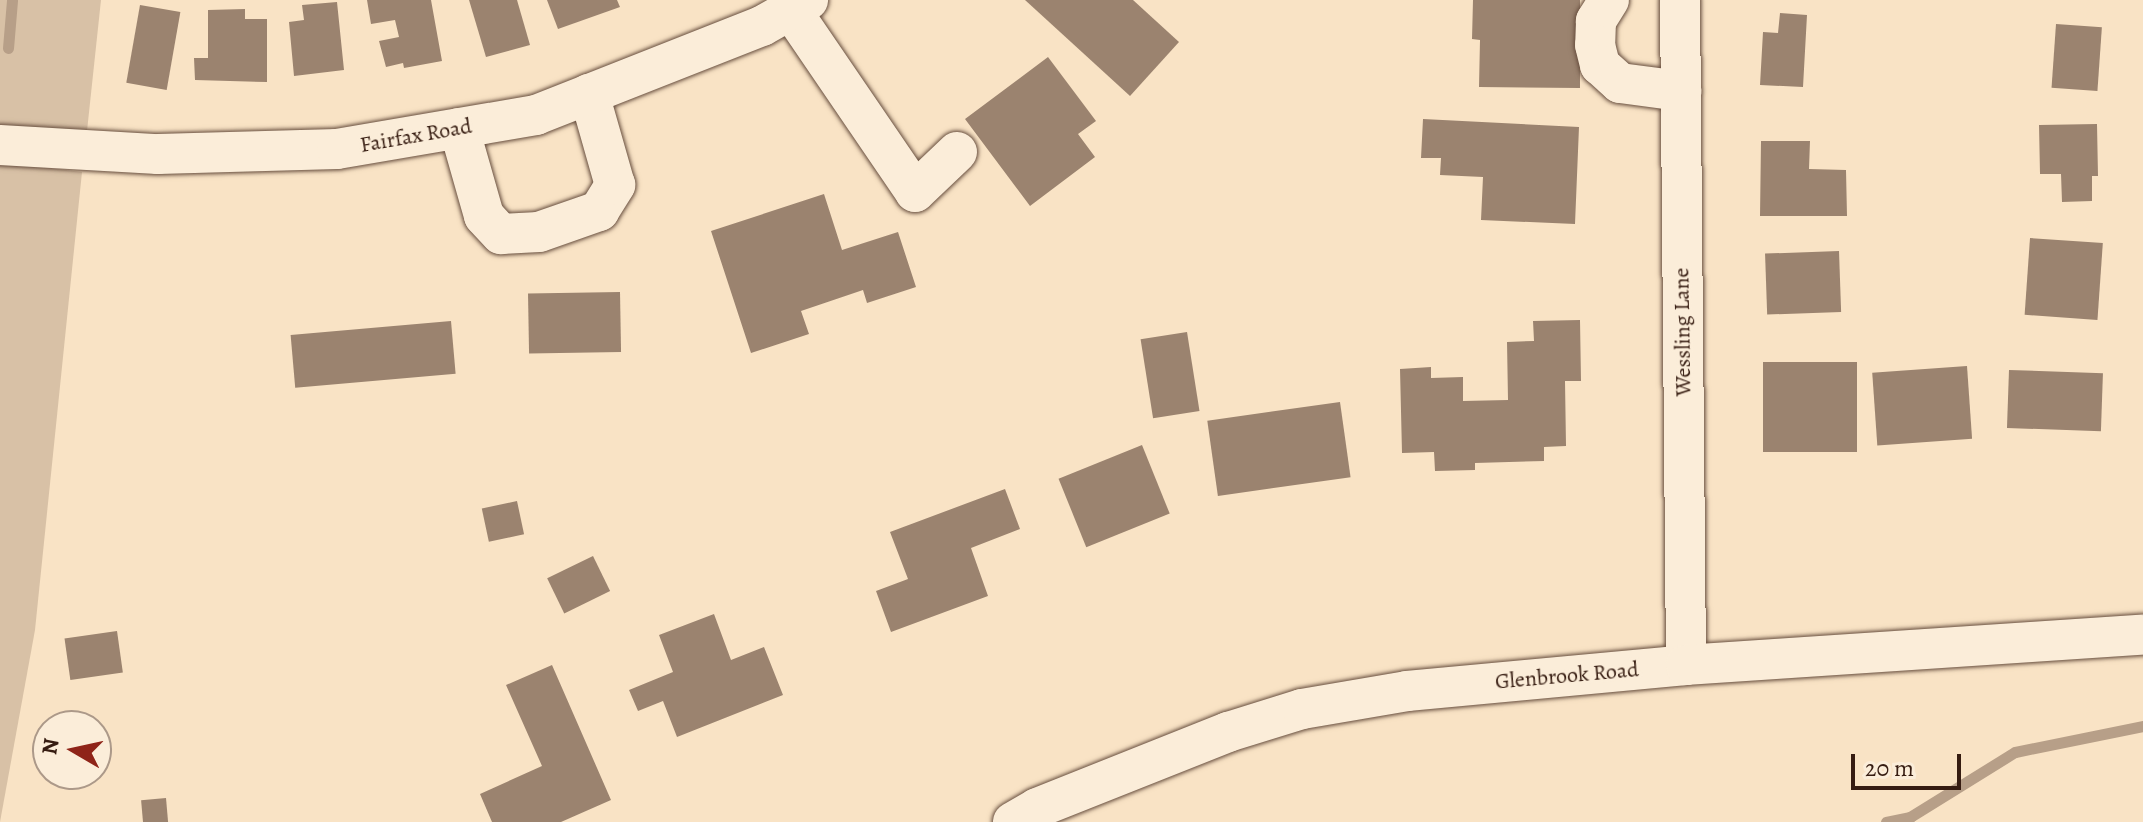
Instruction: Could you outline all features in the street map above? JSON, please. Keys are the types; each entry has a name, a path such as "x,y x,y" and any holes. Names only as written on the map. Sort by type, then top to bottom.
{"street":[{"path":"1609,0 1596,21 1595,45 1600,65 1620,83 1681,91"},
{"name":"Wessling Lane","path":"1680,0 1686,665"},
{"path":"799,5 915,192 957,152"},
{"name":"Fairfax Road","path":"0,145 158,154 337,149 536,115 762,26 799,5"},
{"path":"459,128 484,216 501,234 539,232 599,211 615,185 589,94"},
{"name":"Glenbrook Road","path":"1013,822 1037,808 1214,738 1302,709 1407,691 1686,665 2143,635"}],"shaded area":[{"path":"0,0 101,0 87,131 0,128"},
{"path":"0,162 82,172 35,630 0,822"}],"building":[{"path":"367,0 431,0 442,61 404,68 403,63 386,67 379,41 399,37 395,20 371,24"},
{"path":"469,0 517,0 530,45 486,57"},
{"path":"547,0 617,0 620,7 558,29"},
{"path":"1025,0 1133,0 1179,42 1130,96"},
{"path":"1473,0 1580,0 1580,88 1479,87 1480,40 1472,39"},
{"path":"337,2 344,70 294,76 289,22 304,20 302,5"},
{"path":"140,5 180,12 167,90 126,83"},
{"path":"245,9 245,19 267,19 267,82 195,80 194,58 208,58 208,10"},
{"path":"1780,13 1807,15 1803,87 1760,85 1763,32 1778,33"},
{"path":"2056,24 2102,27 2097,91 2052,88"},
{"path":"1048,57 1096,121 1078,134 1095,157 1030,206 965,119"},
{"path":"1423,119 1579,127 1575,224 1481,220 1483,177 1440,175 1441,158 1421,158"},
{"path":"2097,124 2098,176 2092,176 2092,201 2062,202 2061,174 2040,174 2039,125"},
{"path":"1761,141 1810,141 1809,169 1846,170 1847,216 1760,216"},
{"path":"824,194 842,250 898,232 916,287 867,303 863,290 801,311 809,334 751,353 711,231"},
{"path":"2030,238 2103,243 2097,320 2025,315"},
{"path":"1839,251 1841,312 1767,315 1765,254"},
{"path":"620,292 621,352 529,354 528,294"},
{"path":"1580,320 1581,381 1565,381 1566,446 1544,447 1544,461 1475,463 1475,470 1435,471 1434,452 1402,453 1400,369 1431,367 1431,378 1463,377 1463,401 1508,400 1507,342 1534,341 1533,321"},
{"path":"451,321 456,374 295,388 291,335"},
{"path":"1187,332 1200,411 1153,418 1141,339"},
{"path":"1763,362 1857,362 1857,452 1763,452"},
{"path":"1967,366 1972,439 1877,445 1872,373"},
{"path":"2009,370 2103,373 2101,431 2007,428"},
{"path":"1340,402 1351,477 1218,496 1207,421"},
{"path":"1142,445 1170,514 1086,547 1059,479"},
{"path":"1005,489 1020,529 971,548 988,596 891,632 876,591 908,579 890,532"},
{"path":"517,501 524,534 489,542 482,508"},
{"path":"593,556 610,591 564,613 547,578"},
{"path":"714,614 731,660 764,647 783,695 677,737 663,701 638,711 629,690 673,672 659,635"},
{"path":"117,631 123,673 70,680 65,638"},
{"path":"552,665 611,800 561,822 492,822 480,794 542,766 506,685"},
{"path":"166,798 168,822 143,822 141,800"}],"waterway":[{"path":"8,48 12,0"},
{"path":"1886,822 1910,817 2015,752 2143,726"}]}
